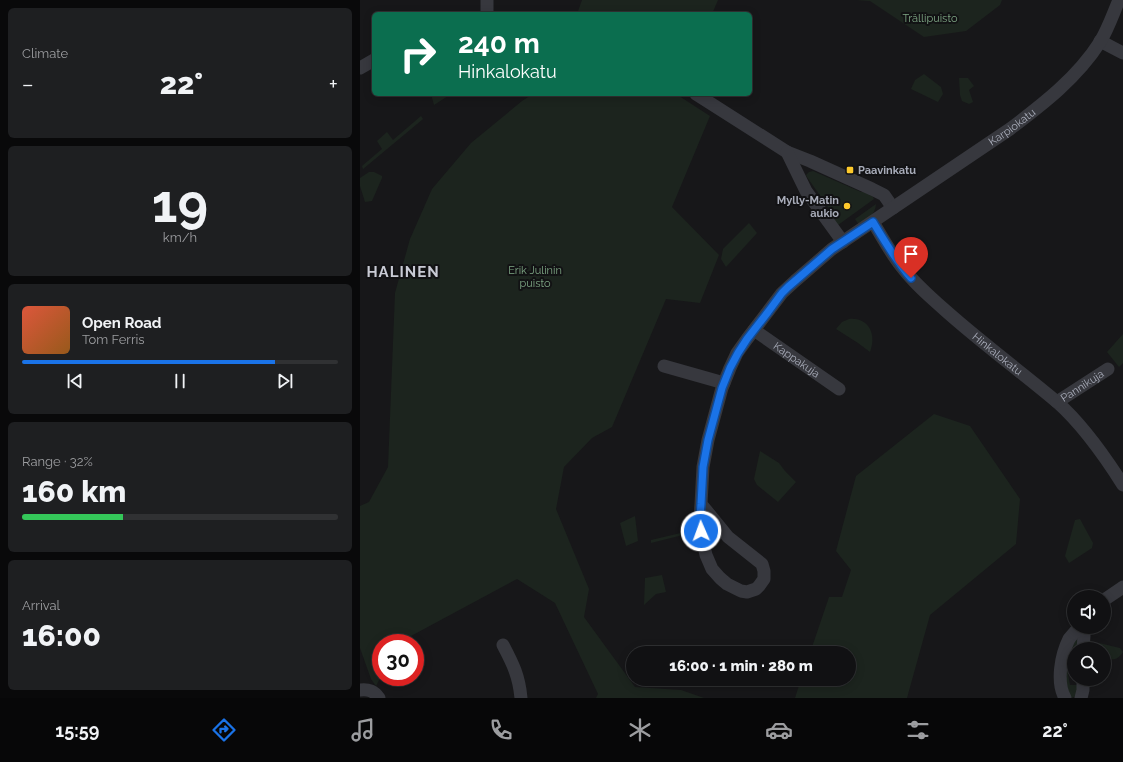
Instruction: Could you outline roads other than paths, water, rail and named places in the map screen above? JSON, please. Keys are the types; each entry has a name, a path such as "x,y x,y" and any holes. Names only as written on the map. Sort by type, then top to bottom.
{"street":[{"path":"487,0 487,12"},
{"name":"Karpiokatu","path":"701,504 728,537 762,564 764,579 756,589 747,592 741,591 727,584 712,569 706,555 703,542 700,516 703,467 712,421 724,383 738,353 782,293 832,249 1010,129 1031,113 1072,77 1086,61 1100,41 1119,0"},
{"path":"1100,41 1123,53"},
{"path":"360,68 372,61"},
{"path":"699,96 787,152 884,195 893,208"},
{"path":"787,152 806,191 843,242"},
{"path":"798,174 808,166 810,161"},
{"name":"Hinkalokatu","path":"873,222 890,251 922,290 988,347 1057,402 1090,436 1123,484"},
{"name":"Kappakuja","path":"754,330 839,389"},
{"path":"664,366 724,383"},
{"name":"Pannikuja","path":"1057,402 1108,369"},
{"path":"1111,595 1123,587"},
{"path":"1065,698 1061,689 1061,664 1069,640 1075,634"},
{"path":"503,644 514,665 520,684 520,698"},
{"path":"1081,698 1083,686"}],"place":[{"name":"Paavinkatu","path":"850,170"},
{"name":"Mylly-Matin aukio","path":"847,206"}],"district":[{"name":"HALINEN","path":"403,272"}],"park label":[{"name":"Trällipuisto","path":"930,18"},
{"name":"Erik Julinin puisto","path":"535,276"}]}
